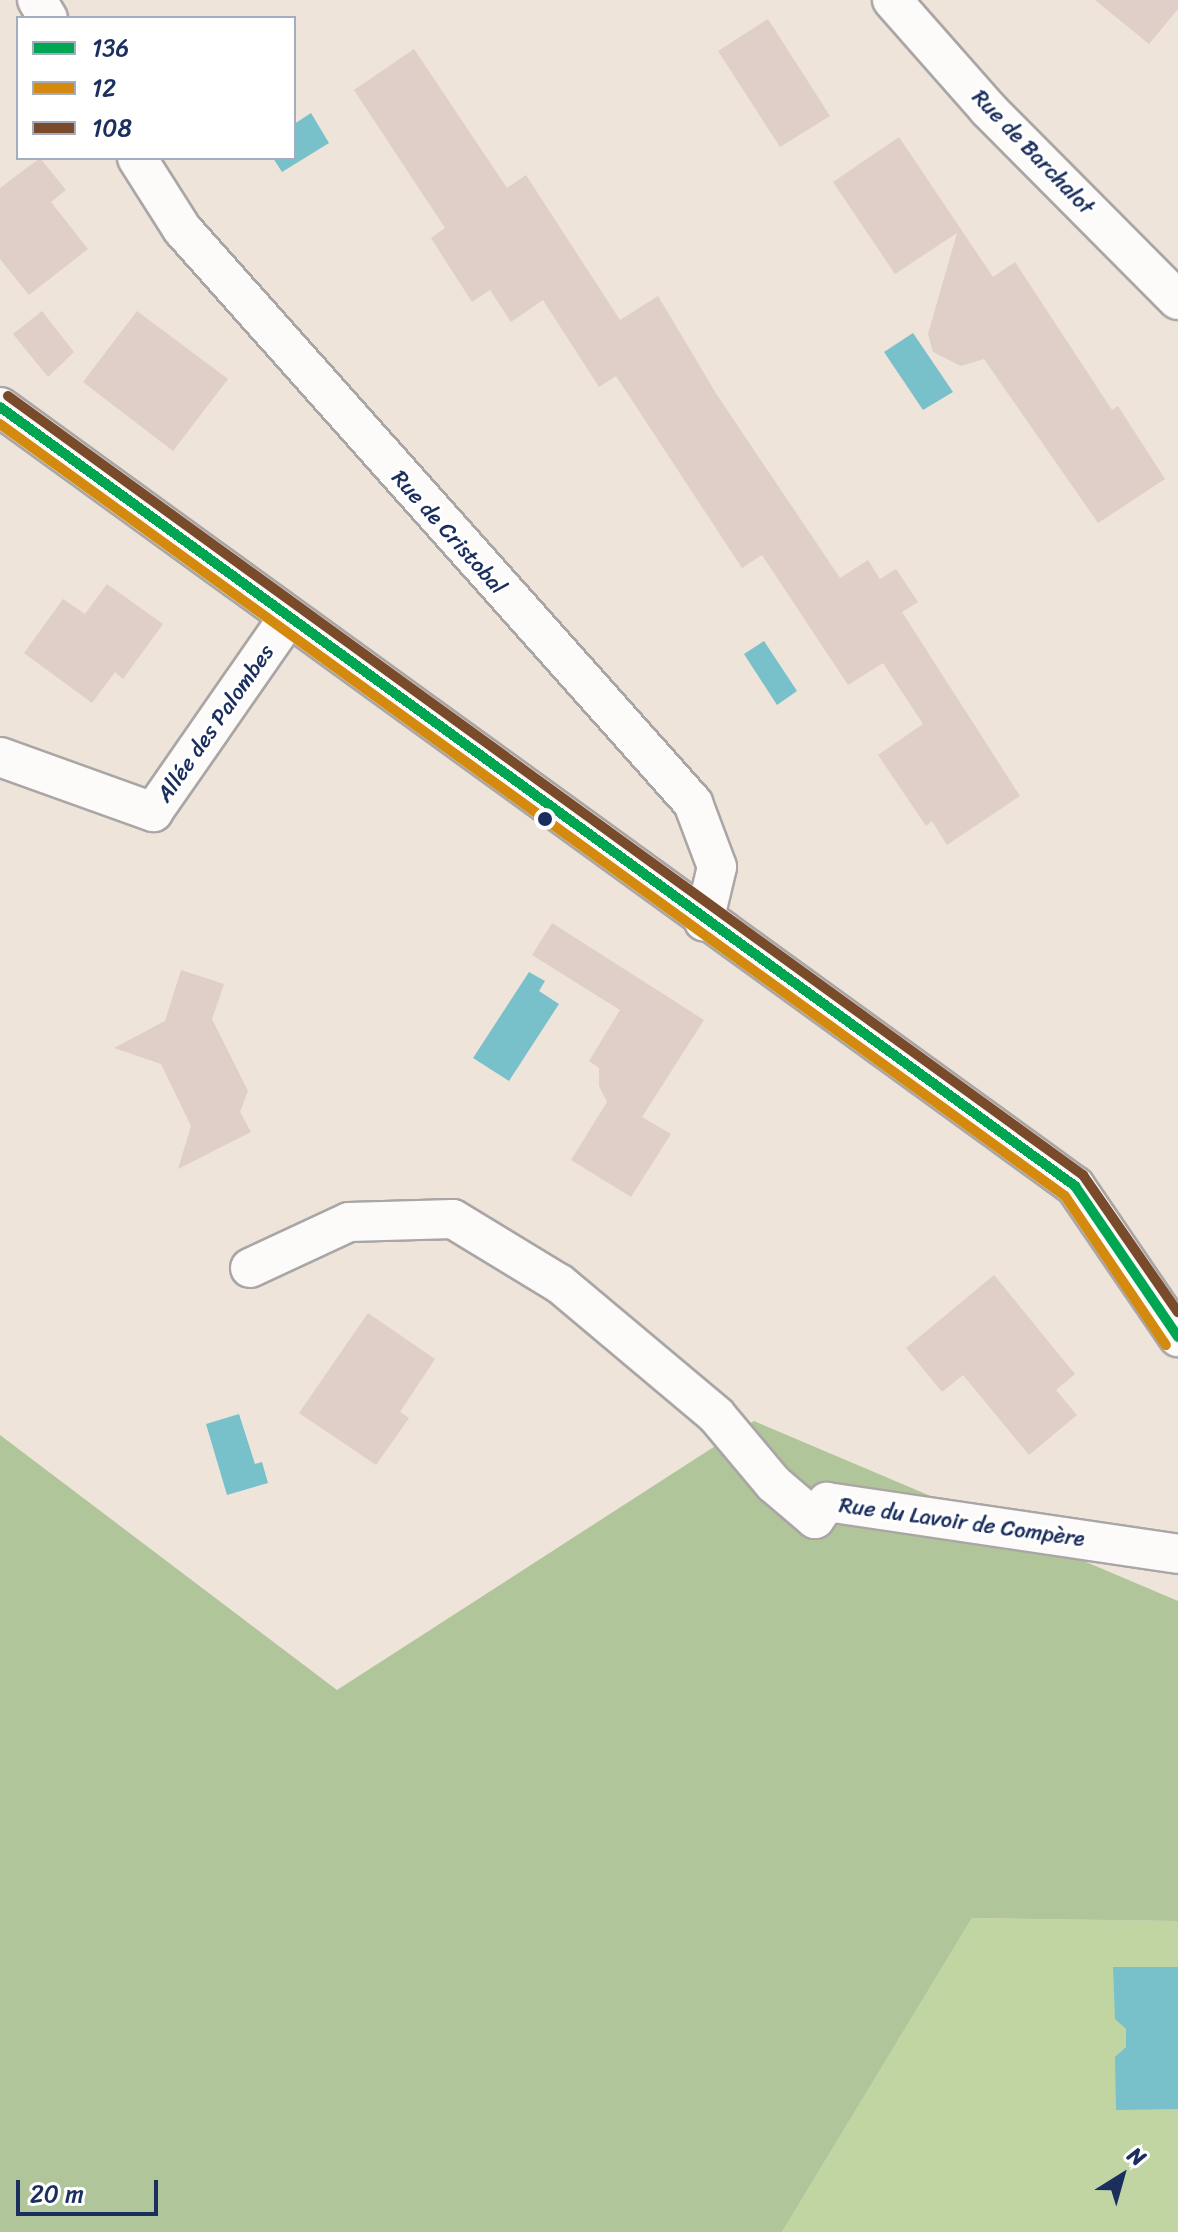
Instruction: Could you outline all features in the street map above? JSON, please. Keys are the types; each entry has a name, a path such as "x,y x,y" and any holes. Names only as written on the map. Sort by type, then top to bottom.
{"street":[{"name":"Rue de Barchalot","path":"892,0 988,109 1178,300"},
{"name":"Rue de Cristobal","path":"138,160 182,229 693,803 717,867 704,921"},
{"path":"0,407 287,619 1075,1186 1178,1337"},
{"name":"Allée des Palombes","path":"0,757 153,812 287,619"},
{"name":"Rue du Lavoir de Compère","path":"250,1268 349,1222 453,1219 560,1284 716,1415 774,1484 815,1519 827,1502 1178,1554"}],"green space":[{"path":"754,1421 1178,1601 1178,1921 972,1918 782,2232 0,2232 0,1435 337,1690"},
{"path":"972,1918 1178,1921 1178,2232 782,2232"}],"water":[{"path":"311,113 329,143 282,172 274,160 296,160 296,123"},
{"path":"913,333 953,392 923,410 884,352"},
{"path":"764,641 797,691 777,705 744,654"},
{"path":"529,972 545,981 539,991 559,1004 509,1081 473,1058"},
{"path":"239,1414 255,1464 262,1462 268,1483 227,1495 206,1424"},
{"path":"1113,1967 1178,1967 1178,2109 1116,2110 1115,2057 1126,2047 1126,2029 1115,2019"}],"building":[{"path":"1095,0 1178,0 1178,9 1149,44"},
{"path":"768,19 830,116 780,147 718,51"},
{"path":"414,49 507,188 526,175 620,320 658,296 717,395 840,578 868,560 880,579 896,569 918,602 902,612 1020,796 947,845 932,821 926,826 878,755 923,724 883,663 848,685 762,555 742,568 616,376 599,387 543,300 511,322 490,290 472,302 431,238 445,228 354,90"},
{"path":"899,137 993,277 1015,262 1112,410 1118,406 1165,479 1098,523 984,359 961,366 933,352 928,334 957,233 895,274 833,182"},
{"path":"42,160 66,190 51,202 88,249 29,295 0,259 0,188"},
{"path":"42,311 74,352 48,377 13,334"},
{"path":"137,311 228,379 173,451 83,382"},
{"path":"107,584 163,624 123,679 115,672 92,703 24,653 63,599 85,614"},
{"path":"552,923 704,1020 642,1117 671,1134 631,1197 571,1160 607,1102 599,1086 599,1068 589,1061 620,1010 532,955"},
{"path":"181,970 224,984 212,1019 248,1091 240,1112 251,1132 178,1169 191,1126 161,1064 114,1048 165,1021"},
{"path":"994,1275 1075,1374 1056,1390 1077,1415 1029,1455 963,1375 942,1392 906,1348"},
{"path":"368,1313 435,1359 400,1412 409,1418 376,1465 299,1413"}],"transit line":[{"name":"108","path":"8,396 1083,1175 1178,1312"},
{"name":"136","path":"0,407 1075,1186 1178,1337"},
{"name":"12","path":"0,424 1065,1196 1166,1345"}]}
